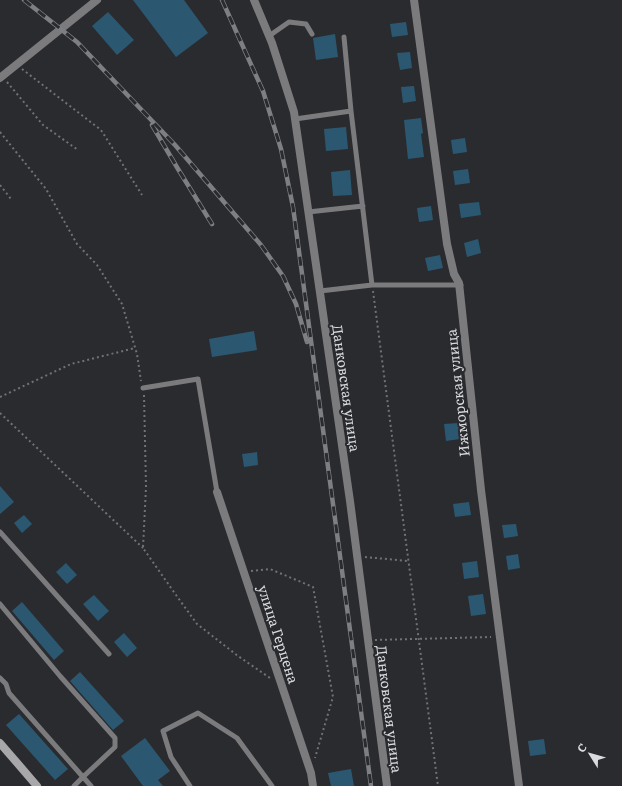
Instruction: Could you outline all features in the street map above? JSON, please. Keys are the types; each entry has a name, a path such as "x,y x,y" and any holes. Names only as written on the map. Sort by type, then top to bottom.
{"main road":[{"path":"0,743 37,786"}],"street":[{"path":"1,77 97,0"},
{"name":"Данковская улица","path":"254,0 269,36 294,112 357,557 387,786"},
{"name":"Ижморская улица","path":"414,0 447,244 454,274 461,285 481,490 520,786"},
{"name":"улица Герцена","path":"217,492 311,773 313,786"}],"lane":[{"path":"269,36 289,22 306,24 312,34"},
{"path":"344,37 351,111 372,285"},
{"path":"295,119 351,111"},
{"path":"308,212 363,206"},
{"path":"320,291 372,285 461,285"},
{"path":"142,388 198,379 217,492"},
{"path":"0,532 109,654"},
{"path":"0,604 60,676 115,738 115,747 74,786"},
{"path":"0,678 6,684 9,693 90,786"},
{"path":"190,786 172,757 163,731 198,713 237,738 272,786"}],"path":[{"path":"17,65 101,130 142,195"},
{"path":"1,77 43,125 78,150"},
{"path":"0,132 46,189 77,244 97,265 122,304 135,348 144,398 146,487 143,548"},
{"path":"0,185 11,199"},
{"path":"372,285 438,786"},
{"path":"0,397 71,364 135,348"},
{"path":"0,413 143,548 197,624 238,656 270,678"},
{"path":"357,557 408,560"},
{"path":"244,572 270,569 313,587 333,696 316,758"},
{"path":"368,640 500,637"}],"building":[{"path":"133,0 184,0 208,33 176,57"},
{"path":"108,12 134,40 117,55 92,26"},
{"path":"406,22 408,35 392,37 390,24"},
{"path":"335,34 338,57 316,60 313,38"},
{"path":"410,52 412,68 400,70 397,53"},
{"path":"414,86 416,101 403,103 401,87"},
{"path":"421,118 423,133 421,134 424,157 408,159 404,120"},
{"path":"346,127 348,149 326,151 324,129"},
{"path":"465,138 467,152 453,154 451,140"},
{"path":"468,169 470,183 455,185 453,171"},
{"path":"350,170 352,195 333,196 331,172"},
{"path":"479,202 481,215 461,218 459,204"},
{"path":"431,206 433,220 419,222 417,208"},
{"path":"478,239 481,253 467,257 464,243"},
{"path":"440,255 443,268 428,271 425,258"},
{"path":"254,331 257,350 212,357 209,339"},
{"path":"459,423 460,439 446,441 444,424"},
{"path":"257,452 258,465 244,467 242,454"},
{"path":"0,486 14,502 0,514"},
{"path":"469,502 471,515 455,517 453,504"},
{"path":"24,515 32,524 22,533 14,523"},
{"path":"516,524 518,536 504,538 502,525"},
{"path":"518,554 520,568 508,570 506,556"},
{"path":"477,561 479,577 464,579 462,563"},
{"path":"66,563 77,575 67,584 56,572"},
{"path":"483,594 486,614 471,616 468,596"},
{"path":"94,595 109,611 98,621 83,604"},
{"path":"22,602 64,651 54,660 12,611"},
{"path":"124,633 137,648 127,657 114,642"},
{"path":"80,672 124,721 113,730 70,681"},
{"path":"19,714 68,769 55,780 6,725"},
{"path":"145,738 170,771 158,780 163,786 143,786 121,756"},
{"path":"544,739 546,754 530,756 528,741"},
{"path":"351,769 354,786 331,786 328,773"}],"railway":[{"path":"24,0 77,42 175,145 261,245 283,276 296,304 307,342"},
{"path":"222,0 263,91 281,149 293,207 371,786"},
{"path":"152,125 212,224"}]}
